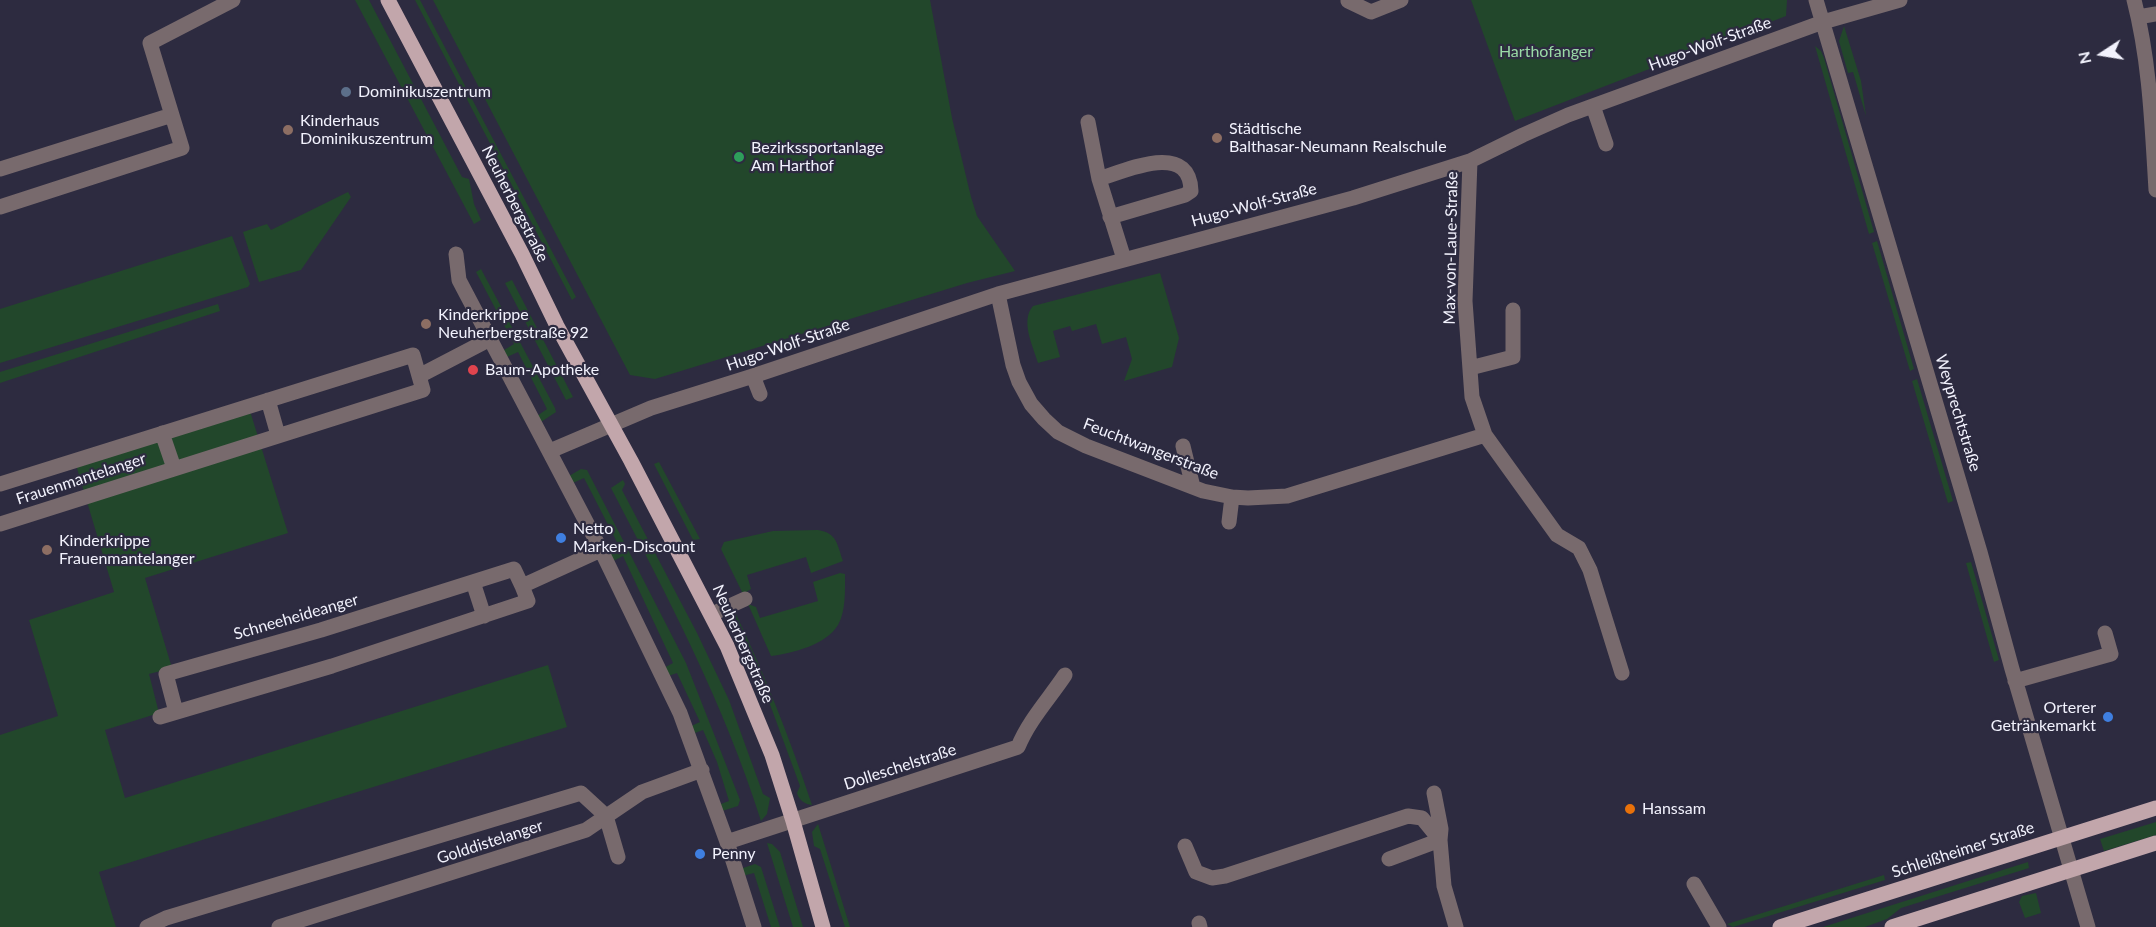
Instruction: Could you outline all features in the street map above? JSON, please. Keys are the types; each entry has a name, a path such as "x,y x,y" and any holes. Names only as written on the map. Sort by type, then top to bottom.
{"main road":[{"name":"Neuherbergstraße","path":"388,0 522,254 556,326 712,614 772,755 823,927"},
{"name":"Schleißheimer Straße","path":"1780,927 2156,808"},
{"path":"1892,927 1925,922 2156,843"}],"street":[{"path":"0,207 182,148 150,43 232,0"},
{"path":"1348,1 1371,12 1401,0"},
{"name":"Weyprechtstraße","path":"1816,0 1980,552 2015,681 2088,927"},
{"name":"Hugo-Wolf-Straße","path":"611,424 651,408 999,294 1353,198 1470,161 1523,135 1593,106 1823,22 1900,0"},
{"path":"2134,0 2139,17 2149,82 2156,190"},
{"path":"2139,17 2156,14"},
{"path":"1593,106 1606,144"},
{"path":"0,169 172,115"},
{"path":"1088,122 1099,179 1124,259"},
{"name":"Max-von-Laue-Straße","path":"1470,161 1465,301 1473,397 1485,435 1557,535 1579,548 1590,570 1622,673"},
{"path":"1099,179 1149,163 1168,162 1185,171 1191,180 1191,191 1185,195 1110,217"},
{"path":"456,254 459,280 601,550 680,713 728,842 754,927"},
{"name":"Feuchtwangerstraße","path":"999,294 1008,343 1019,382 1044,419 1058,432 1086,446 1193,487 1232,497 1287,496 1485,435"},
{"path":"1470,368 1513,357 1513,310"},
{"path":"419,376 490,339"},
{"name":"Frauenmantelanger","path":"0,484 413,355 423,390 0,524"},
{"path":"753,376 760,394"},
{"path":"268,400 278,435"},
{"path":"549,451 611,424"},
{"name":"Frauenmantelanger","path":"162,433 174,468"},
{"path":"1183,447 1193,487"},
{"path":"1229,522 1232,497"},
{"path":"160,717 332,666 528,602 522,586 601,550"},
{"name":"Schneeheideanger","path":"176,712 166,675 321,630 514,569 522,586"},
{"path":"473,582 484,616"},
{"path":"712,614 745,599"},
{"path":"2015,681 2110,654 2105,633"},
{"name":"Dolleschelstraße","path":"793,821 1018,747 1032,720 1065,675"},
{"name":"Golddistelanger","path":"279,927 586,830 642,792 702,770"},
{"path":"147,927 166,918 581,793 606,816 618,857"},
{"path":"1434,793 1441,829 1444,886 1456,927"},
{"path":"1185,846 1196,872 1212,878 1225,876 1408,816 1422,819 1440,840"},
{"path":"728,842 793,821"},
{"path":"1389,859 1440,840"},
{"path":"1694,884 1719,927"}],"green space":[{"path":"355,0 369,0 462,177 469,179 474,204 481,220 474,224"},
{"path":"415,0 420,0 576,297 572,300"},
{"name":"Bezirkssportanlage Am Harthof","path":"433,0 930,0 952,118 971,197 977,216 1015,271 967,283 655,379 630,375"},
{"name":"Harthofanger","path":"1471,0 1787,0 1786,16 1515,121"},
{"path":"1844,26 1861,81 1866,116 1853,72 1848,73 1839,41"},
{"path":"1815,46 1824,58 1874,232 1869,234"},
{"path":"348,192 351,197 301,270 259,282 243,232 267,224 271,230"},
{"path":"232,236 250,284 248,287 0,363 0,309"},
{"path":"1877,241 1914,369 1910,371 1872,243"},
{"path":"481,269 555,408 556,412 541,422 537,416 547,409 518,352 507,357 504,350 514,344 476,272"},
{"path":"1160,273 1179,338 1172,367 1124,381 1132,359 1126,337 1102,344 1096,324 1072,331 1070,326 1053,331 1060,357 1038,363 1028,326 1029,312 1033,306"},
{"path":"512,280 573,397 566,400 505,283"},
{"path":"218,304 220,311 0,383 0,372"},
{"path":"1917,379 1953,501 1948,503 1912,381"},
{"path":"250,411 288,533 145,578 172,668 149,674 159,713 105,730 125,798 548,665 567,727 99,872 116,927 0,927 0,735 58,716 29,620 114,592 76,465"},
{"path":"659,462 700,539 693,540 654,464"},
{"path":"581,469 587,470 686,663 740,800 738,806 722,811 718,805 729,801 717,762 703,730 692,734 689,727 700,722 677,673 665,677 662,669 673,663 623,556 613,561 609,554 620,548 584,478 573,483 569,476"},
{"path":"623,480 625,484 622,490 697,633 729,700 763,794 770,798 767,814 761,821 730,734 712,692 611,488"},
{"path":"818,530 833,537 843,561 811,573 806,557 747,575 751,589 743,594 721,549 724,542 773,531"},
{"path":"1971,562 1999,660 1994,662 1966,563"},
{"path":"840,573 845,574 844,607 841,619 833,632 808,647 771,656 748,604 756,607 760,618 818,601 813,582"},
{"path":"735,612 757,659 812,805 802,801 797,793 800,786 768,699 736,624 728,620 730,613"},
{"path":"2156,822 2156,835 2104,851 2100,839"},
{"path":"818,824 850,927 845,927 820,849 814,846 812,832"},
{"path":"767,843 772,844 780,852 803,927 793,927"},
{"path":"2028,862 2029,868 1901,908 1887,919 1865,927 1823,927"},
{"path":"755,864 761,867 780,927 771,927 754,873 742,876 740,869"},
{"path":"1884,875 1885,880 1733,927 1727,924"},
{"path":"2036,893 2041,913 2025,918 2019,902 2022,896"}],"place":[{"name":"Dominikuszentrum","path":"346,92"},
{"name":"Kinderhaus Dominikuszentrum","path":"288,130"},
{"name":"Städtische Balthasar-Neumann Realschule","path":"1217,138"},
{"name":"Bezirkssportanlage Am Harthof","path":"739,157"},
{"name":"Kinderkrippe Neuherbergstraße 92","path":"426,324"},
{"name":"Baum-Apotheke","path":"473,370"},
{"name":"Netto Marken-Discount","path":"561,538"},
{"name":"Kinderkrippe Frauenmantelanger","path":"47,550"},
{"name":"Orterer Getränkemarkt","path":"2108,717"},
{"name":"Hanssam","path":"1630,809"},
{"name":"Penny","path":"700,854"}]}
